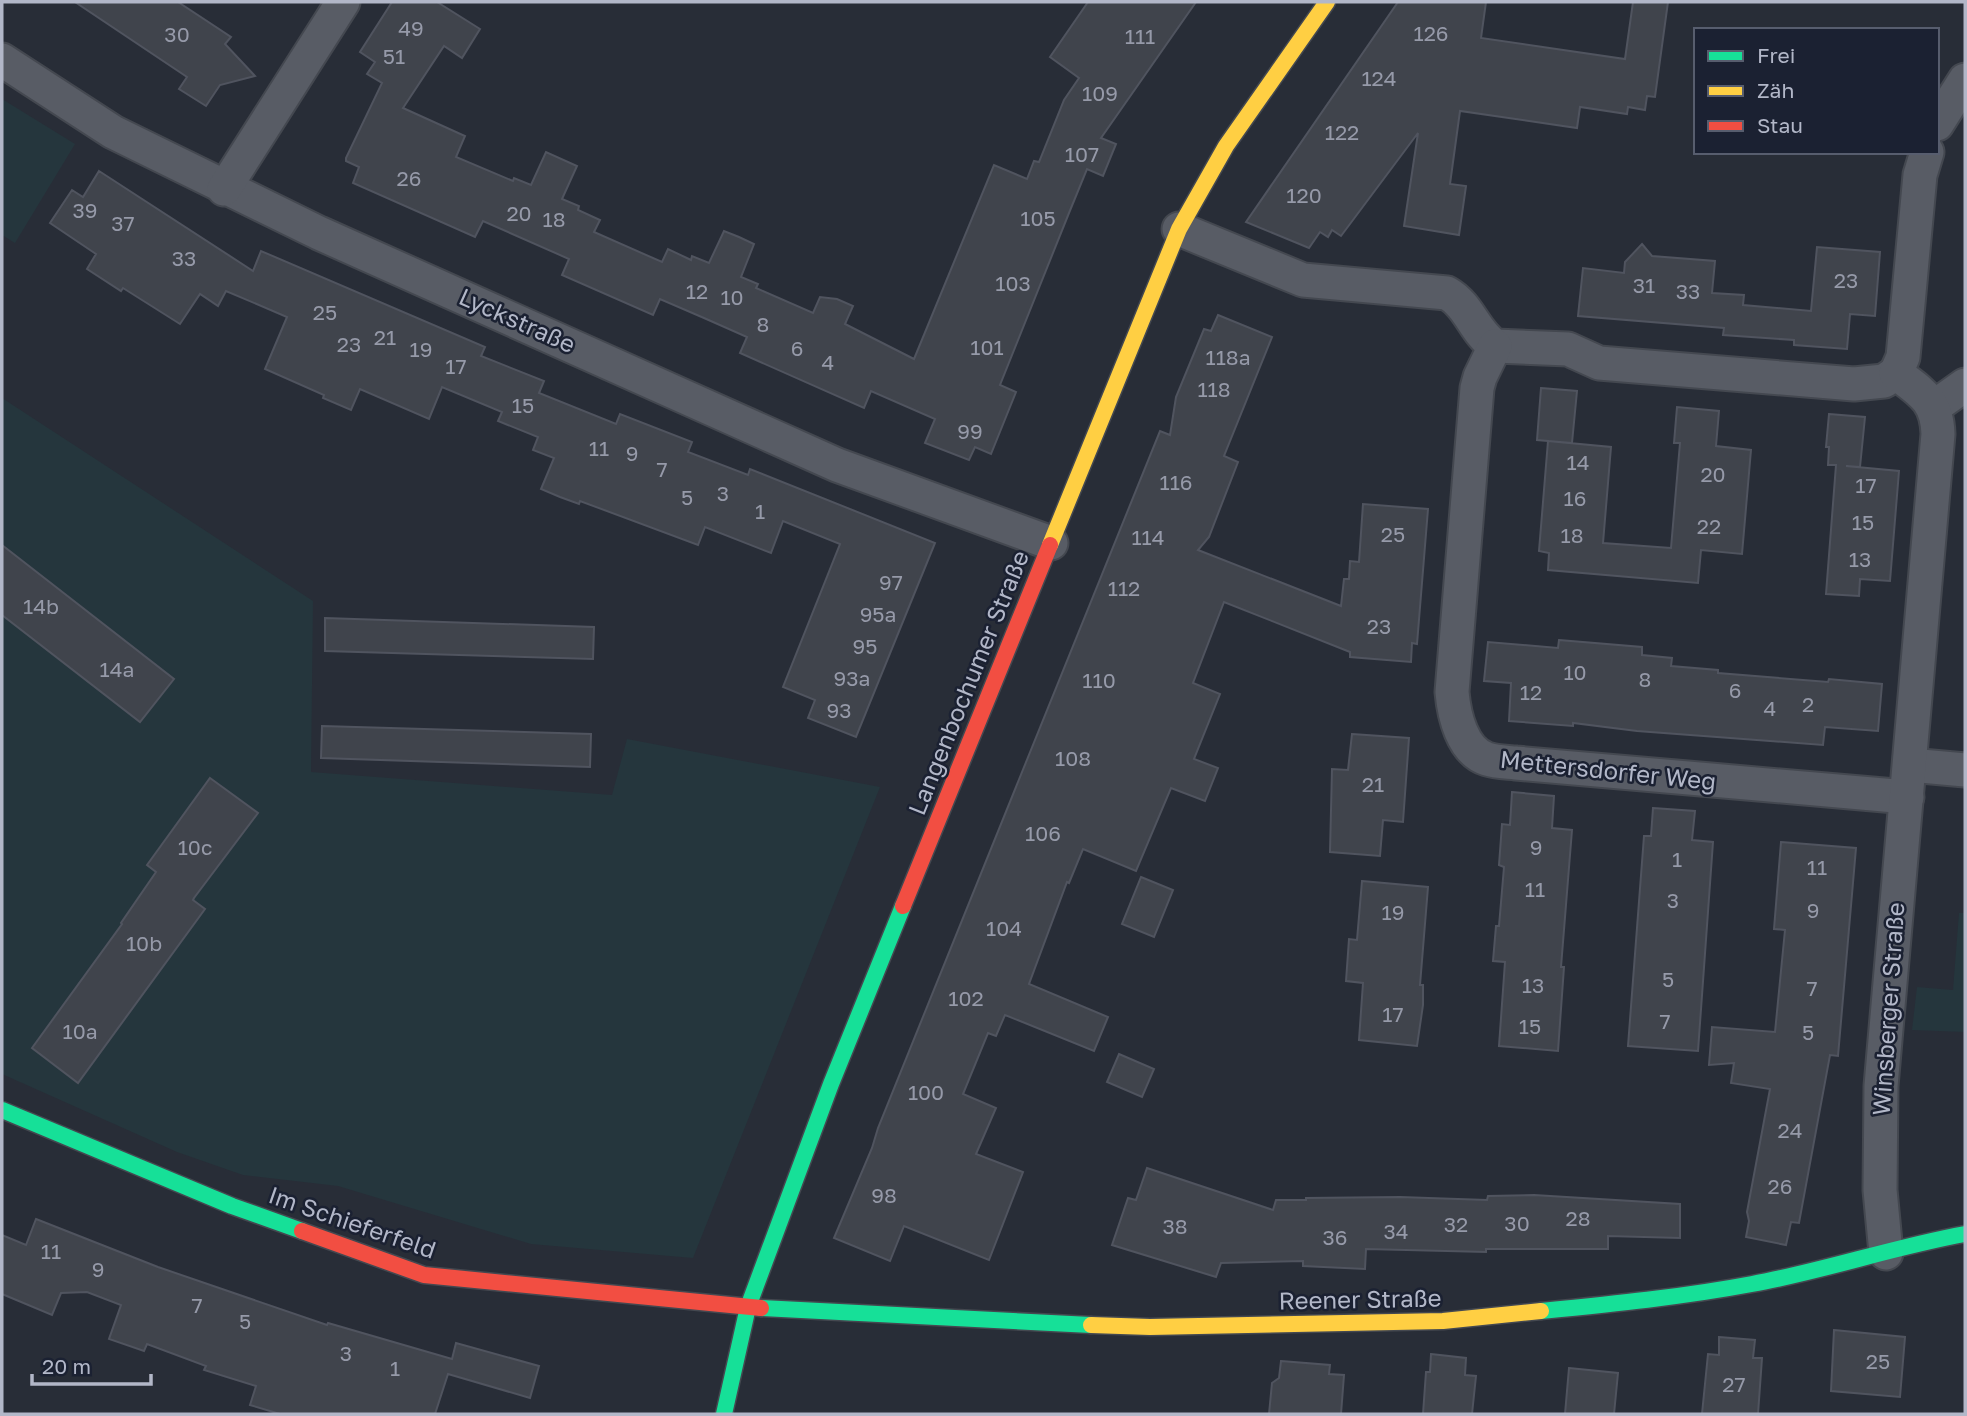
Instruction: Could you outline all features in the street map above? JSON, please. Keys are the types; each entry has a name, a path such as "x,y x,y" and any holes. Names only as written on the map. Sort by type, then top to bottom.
{"street":[{"path":"224,188 343,2"},
{"name":"Langenbochumer Straße","path":"724,1414 748,1307 831,1084 1180,229 1226,146 1327,2"},
{"name":"Lyckstraße","path":"2,60 113,132 224,188 837,465 1051,543"},
{"path":"1939,121 1965,80"},
{"path":"1180,229 1303,280 1447,293 1463,305 1483,335 1495,346 1568,349 1599,363 1854,384 1877,383 1890,379 1896,373 1903,357 1920,175 1926,154"},
{"name":"Mettersdorfer Weg","path":"1495,346 1477,388 1452,692 1459,723 1472,750 1488,760 1516,763 1908,781"},
{"path":"1896,373 1929,400 1934,408 1965,385"},
{"name":"Winsberger Straße","path":"1886,1253 1880,1190 1881,1086 1908,781 1951,448 1938,425 1934,408"},
{"path":"1908,781 1965,770"},
{"name":"Im Schieferfeld","path":"2,1110 232,1206 424,1275 748,1307"},
{"name":"Reener Straße","path":"748,1307 1150,1327 1443,1321 1605,1305 1754,1284 1886,1253 1921,1242 1965,1234"}],"shaded area":[{"path":"2,99 75,144 15,243 2,235"},
{"path":"2,398 313,601 311,772 612,795 627,739 880,787 693,1258 531,1244 338,1186 243,1175 177,1152 2,1074"},
{"path":"1959,913 1965,913 1965,1032 1912,1030 1917,987 1953,990"}],"building":[{"path":"75,2 178,2 231,37 225,44 255,76 220,85 206,106 179,89 187,77"},
{"path":"392,2 437,2 480,29 462,58 444,46 403,108 465,136 456,157 513,181 514,178 531,185 546,152 577,166 562,199 600,220 594,232 662,262 668,249 691,260 692,256 709,263 724,231 739,237 754,244 741,277 758,284 756,288 813,313 820,297 837,299 853,306 845,324 914,359 994,165 1027,179 1034,161 1039,162 1064,100 1079,78 1050,57 1088,2 1196,2 1101,138 1116,144 1103,176 1087,169 1069,213 1000,385 1016,392 991,454 975,447 969,460 925,443 935,419 871,391 864,408 740,353 747,337 704,318 660,299 653,315 562,275 569,259 483,221 475,237 353,183 359,167 346,161 346,158 382,83 367,74 375,62 360,52"},
{"path":"1398,2 1486,2 1481,38 1625,59 1633,2 1668,2 1655,97 1647,96 1645,110 1628,107 1627,114 1580,107 1577,128 1460,111 1450,184 1466,186 1459,235 1404,226 1418,133 1341,236 1332,230 1328,237 1320,232 1309,248 1246,222"},
{"path":"99,171 253,271 261,251 485,347 481,356 544,381 539,393 616,424 620,414 692,442 688,452 748,475 750,469 935,543 856,737 808,718 815,700 783,687 840,544 783,521 771,553 705,527 698,545 541,489 554,458 533,450 538,437 498,421 502,412 442,387 429,419 360,389 351,410 265,369 287,317 226,291 218,306 200,294 180,324 87,269 96,254 50,223 72,190 83,197"},
{"path":"1642,244 1652,256 1715,261 1712,293 1744,295 1743,305 1811,311 1817,247 1880,252 1875,316 1850,314 1847,349 1794,345 1794,340 1723,335 1724,328 1578,316 1583,268 1624,273 1625,262"},
{"path":"1218,315 1272,337 1224,456 1238,462 1209,537 1198,550 1341,606 1344,579 1349,579 1350,561 1359,562 1363,504 1428,509 1417,644 1412,643 1411,662 1350,657 1350,652 1224,602 1193,683 1220,694 1194,759 1218,768 1205,801 1171,788 1136,871 1083,849 1069,883 1067,882 1029,984 1108,1017 1094,1051 1005,1015 996,1036 988,1033 963,1094 996,1108 976,1154 1023,1172 989,1260 904,1226 890,1261 834,1238 1160,431 1170,435 1176,397 1204,329 1211,331"},
{"path":"1541,388 1577,391 1572,443 1537,440"},
{"path":"1677,407 1719,411 1716,446 1751,450 1742,554 1701,550 1698,583 1548,570 1549,553 1539,551 1548,441 1611,447 1603,543 1671,548 1680,443 1674,443"},
{"path":"1829,414 1865,417 1860,467 1846,466 1899,471 1890,581 1860,579 1859,596 1826,594 1836,465 1828,465 1829,447 1826,447"},
{"path":"2,545 174,679 140,722 2,615"},
{"path":"325,618 594,627 593,659 325,651"},
{"path":"1559,640 1642,647 1642,655 1672,658 1671,666 1718,670 1718,673 1882,684 1878,731 1825,727 1823,745 1637,731 1573,723 1573,726 1509,721 1511,683 1484,681 1488,642 1558,648"},
{"path":"322,726 591,734 590,767 321,758"},
{"path":"1352,734 1409,738 1403,822 1383,820 1380,856 1330,852 1332,769 1348,770"},
{"path":"210,778 258,813 194,898 193,900 205,909 78,1083 32,1048 122,924 156,872 147,865"},
{"path":"1512,792 1554,796 1552,828 1572,830 1561,967 1564,967 1558,1051 1499,1046 1505,962 1493,961 1504,867 1499,865 1502,824 1510,825"},
{"path":"1653,808 1695,811 1692,840 1713,842 1698,1051 1628,1046 1644,836 1651,836"},
{"path":"1781,842 1856,848 1838,1056 1830,1055 1799,1223 1791,1222 1786,1245 1746,1237 1749,1221 1747,1212 1770,1089 1731,1083 1734,1063 1709,1065 1712,1027 1775,1032 1785,930 1774,929"},
{"path":"1141,877 1173,890 1154,937 1122,924"},
{"path":"1362,881 1428,887 1420,985 1423,985 1423,1005 1417,1046 1359,1040 1363,983 1346,981 1349,939 1357,940"},
{"path":"1119,1054 1154,1069 1142,1097 1107,1082"},
{"path":"1147,1168 1273,1210 1276,1200 1306,1198 1487,1200 1488,1196 1534,1195 1680,1204 1680,1238 1608,1236 1608,1249 1486,1249 1486,1252 1366,1249 1365,1269 1303,1266 1303,1261 1221,1263 1216,1277 1112,1245 1128,1198 1136,1200"},
{"path":"36,1219 158,1267 327,1325 328,1323 452,1359 456,1343 539,1366 530,1398 448,1374 435,1414 280,1414 250,1405 256,1386 204,1370 206,1366 147,1344 144,1351 109,1339 121,1305 87,1292 61,1293 52,1315 2,1294 2,1235 26,1245"},
{"path":"1834,1330 1905,1337 1900,1397 1831,1391"},
{"path":"1719,1337 1755,1340 1753,1358 1762,1358 1758,1414 1702,1414 1708,1354 1719,1355"},
{"path":"1431,1354 1466,1358 1465,1375 1476,1376 1472,1414 1423,1414 1426,1372 1430,1372"},
{"path":"1281,1361 1330,1365 1329,1374 1344,1375 1341,1414 1269,1414 1272,1383 1279,1378"},
{"path":"1569,1368 1618,1373 1614,1414 1565,1414"}],"traffic: fast":[{"path":"724,1414 748,1307 831,1084 903,906"},
{"path":"2,1110 232,1206 302,1231"},
{"path":"1541,1311 1621,1303 1752,1284 1965,1234"},
{"path":"761,1308 1091,1325"}],"traffic: slow":[{"path":"1050,545 1179,229 1226,146 1327,2"},
{"path":"1091,1325 1150,1327 1443,1321 1541,1311"}],"traffic: jam":[{"path":"903,906 1050,545"},
{"path":"302,1231 424,1275 761,1308"}]}
